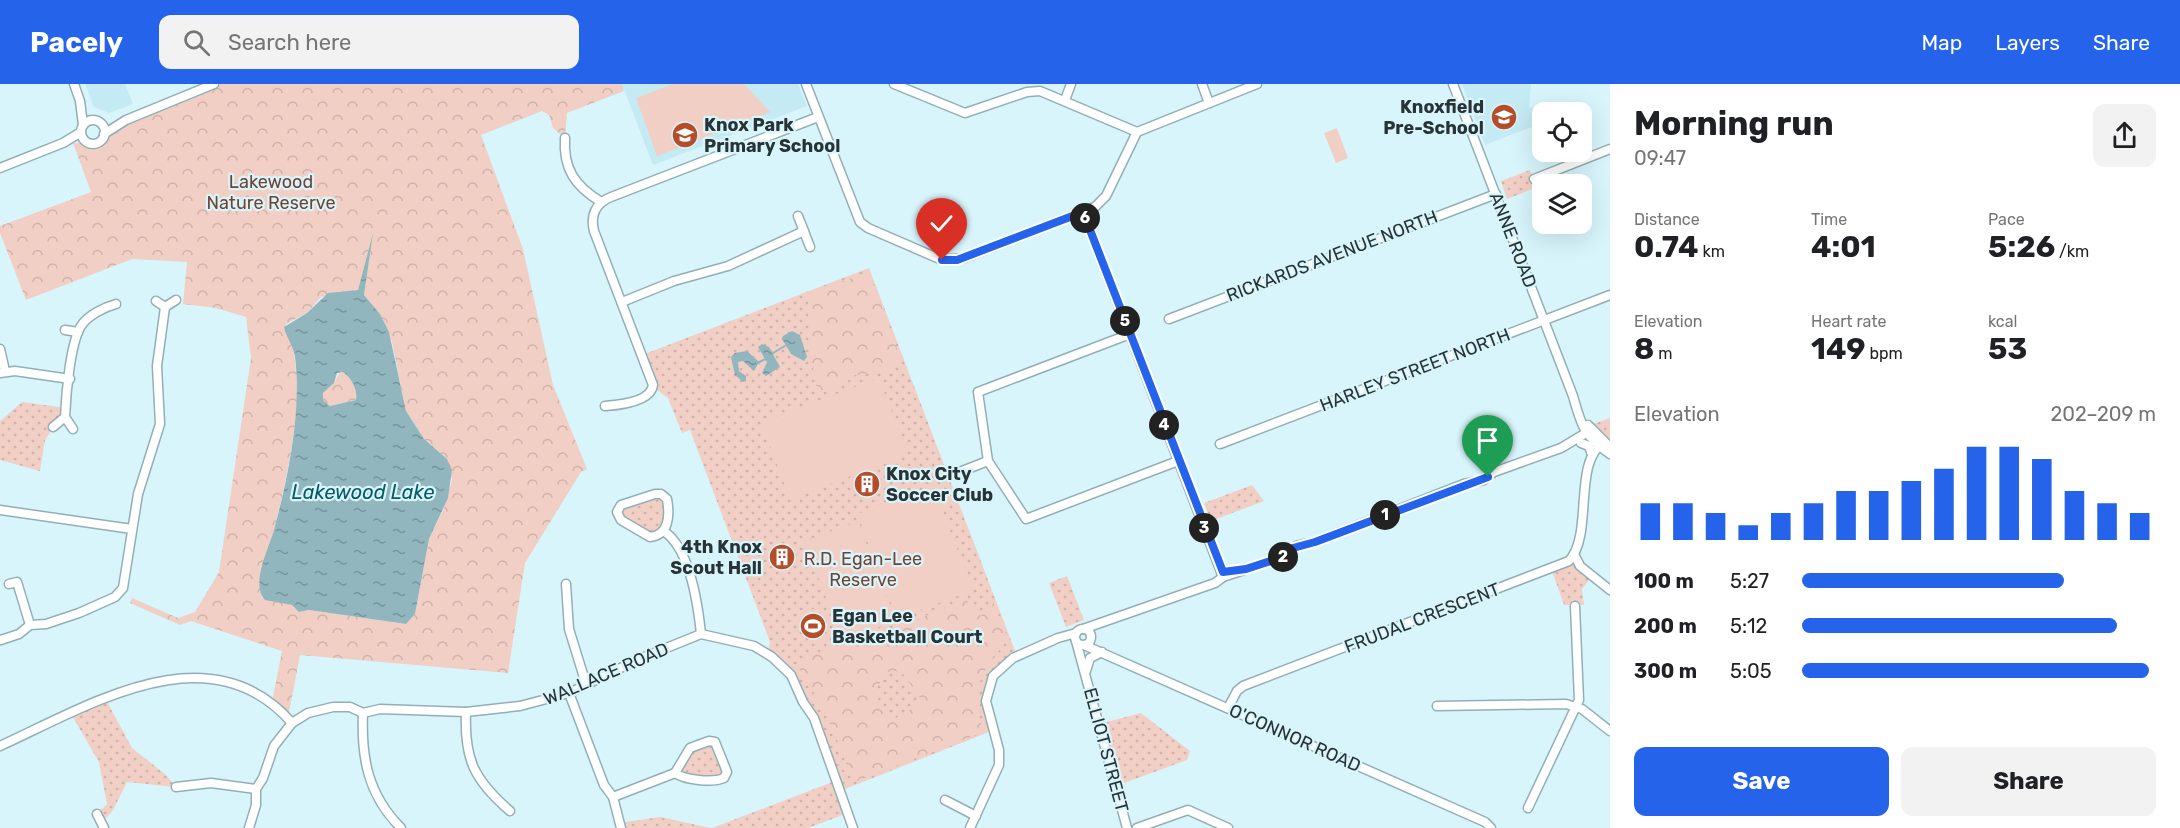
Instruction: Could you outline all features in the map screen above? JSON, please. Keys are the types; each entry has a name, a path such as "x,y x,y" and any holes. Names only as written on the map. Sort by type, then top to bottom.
{"street":[{"path":"74,84 80,101 82,128 86,141"},
{"path":"0,168 63,144 86,141 97,143 104,134 126,120 214,84"},
{"path":"806,84 860,222 868,228 937,258 957,260 1083,212 1104,199 1137,132 1257,84"},
{"path":"894,84 965,113 1032,91 1044,92 1137,132"},
{"path":"1065,100 1071,84"},
{"path":"1202,84 1209,103"},
{"name":"ANNE ROAD","path":"1453,84 1586,435 1605,447"},
{"path":"80,101 98,122 104,134"},
{"path":"605,406 622,405 650,394 653,387 592,225 595,210 601,202 818,117"},
{"path":"63,144 82,128 98,122 126,120"},
{"path":"565,138 566,156 576,184 601,202"},
{"path":"1546,174 1610,149"},
{"name":"RICKARDS AVENUE NORTH","path":"1169,319 1496,194"},
{"path":"1083,212 1222,574"},
{"path":"798,216 810,247"},
{"path":"622,302 674,281 728,266 804,231"},
{"name":"HARLEY STREET NORTH","path":"1220,444 1610,295"},
{"path":"1,640 19,634 30,625 44,625 69,617 119,593 125,580 141,481 155,445 160,424 157,366 165,307 176,300"},
{"path":"156,301 165,307"},
{"path":"74,429 65,417 78,332 88,319 116,304"},
{"path":"65,330 78,332"},
{"path":"1130,334 978,392 988,461 1026,519 1178,461"},
{"path":"0,350 3,372 70,379"},
{"path":"52,427 65,417"},
{"path":"1222,574 1232,576 1283,557 1296,546 1315,542 1464,484 1484,480 1494,472 1561,448 1586,435 1592,455 1574,554 1580,566 1610,590"},
{"path":"1592,455 1605,447"},
{"path":"1589,468 1605,447"},
{"path":"949,476 988,461"},
{"path":"655,494 663,495 668,503 665,532 654,537 646,536 621,519 618,509 625,504 655,494"},
{"path":"0,510 132,529"},
{"path":"665,532 674,540 686,565 701,634 754,645 776,660 791,675 803,702 814,718 853,828"},
{"name":"FRUDAL CRESCENT","path":"1228,708 1237,691 1243,686 1564,563 1574,554"},
{"path":"970,828 999,765 999,750 986,701 990,681 1008,661 1048,644 1082,638 1107,622 1215,582 1222,574"},
{"path":"14,580 30,625"},
{"path":"566,584 569,628 586,684"},
{"path":"1528,808 1579,694 1575,606"},
{"name":"WALLACE ROAD","path":"249,828 256,805 255,789 263,778 274,746 292,723 324,708 350,707 363,713 380,709 466,712 520,706 569,693 639,658 701,634"},
{"path":"1082,638 1100,651"},
{"name":"ELLIOT STREET","path":"1082,638 1086,671 1127,828"},
{"name":"O'CONNOR ROAD","path":"1100,651 1485,822 1491,828"},
{"name":"ELLIOT STREET","path":"1086,671 1090,658 1100,651"},
{"path":"0,746 123,690 178,679 224,680 250,688 272,702 292,723"},
{"path":"569,693 604,785 613,797 621,828"},
{"path":"1437,706 1555,703 1575,706 1587,712 1610,731"},
{"path":"466,712 467,749 473,769 486,790 510,811"},
{"path":"363,713 362,749 366,773 380,803 401,828"},
{"path":"613,797 675,773 690,748 709,741 717,743 727,772 724,777 717,780 685,777 675,773"},
{"path":"176,787 211,783 255,789"},
{"path":"945,800 976,816"},
{"path":"1137,828 1188,810 1228,828"},
{"path":"97,814 104,828"}],"shaded area":[{"path":"85,84 125,84 133,104 109,113 94,107"},
{"name":"Knox Park Primary School","path":"622,84 798,84 807,106 653,165"},
{"name":"Knoxfield Pre-School","path":"1462,84 1531,84 1529,108 1532,107 1532,127 1485,145"}],"green space":[{"name":"Lakewood Nature Reserve","path":"214,84 622,84 624,91 567,113 565,138 553,128 549,115 542,111 481,135 523,249 553,385 587,469 581,472 525,563 508,673 300,655 288,718 272,702 282,651 191,621 180,625 130,603 132,598 178,618 195,612 219,572 251,358 246,317 216,308 183,304 187,262 132,259 26,300 0,233 0,226 91,192 73,143 97,143 104,134","holes":["371,241 364,295 380,314 392,342 406,411 424,439 447,459 452,480 444,508 429,539 415,614 406,624 309,610 300,612 292,605 262,598 260,589 261,571 275,527 290,456 297,403 293,350 286,331 286,324 307,313 321,297 337,292 358,290"]},
{"name":"Knox Park Primary School","path":"673,84 744,84 770,112 657,156 636,98"},
{"path":"1337,128 1348,158 1336,163 1324,133"},
{"path":"1530,170 1532,189 1507,199 1501,181"},
{"name":"R.D. Egan-Lee Reserve","path":"869,268 1017,656 988,686 994,730 840,791 848,813 808,828 712,828 835,781 800,690 768,654 770,642 690,430 682,433 668,398 653,387 642,355"},
{"path":"863,274 870,275 900,357 888,371 855,375 838,388 818,394 809,347 808,293"},
{"path":"340,372 344,373 353,383 356,400 330,406 323,400 323,393 334,383"},
{"path":"879,378 908,455 790,499 761,422"},
{"path":"22,402 66,408 45,440 40,471 0,460 0,421"},
{"path":"1610,418 1610,447 1588,426"},
{"path":"1252,485 1264,501 1211,521 1204,503"},
{"path":"933,486 973,590 897,619 857,514"},
{"path":"655,494 666,497 666,528 654,537 621,520 618,509"},
{"path":"858,521 895,621 842,641 805,541"},
{"path":"1571,559 1592,576 1582,589 1584,605 1564,605 1551,568"},
{"path":"1067,576 1084,620 1066,627 1049,583"},
{"path":"966,600 981,616 994,603 1008,639 984,672 977,692 979,717 984,732 854,782 828,718 796,661 882,633","holes":["896,671 903,674 923,702 891,721 874,692 887,672"]},
{"name":"Egan Lee Basketball Court","path":"816,608 827,638 810,644 798,614"},
{"path":"105,698 132,748 166,775 176,787 127,782 113,810 101,824 97,814 107,804 99,762 71,714"},
{"path":"1141,713 1190,751 1187,760 1116,786 1099,724"},
{"path":"715,742 724,778 681,777 679,765 688,751"},
{"path":"660,817 711,828 621,828 619,823"}],"water":[{"name":"Lakewood Lake","path":"373,233 364,295 380,314 389,332 406,411 424,439 447,459 452,470 448,498 429,539 415,614 406,624 309,610 299,612 292,605 265,600 259,585 262,566 284,489 295,422 297,378 295,357 284,327 307,313 328,293 358,290","holes":["337,373 345,374 355,388 356,400 330,406 323,400 323,393 334,383"]},
{"path":"792,331 800,335 807,357 804,361 791,354 782,339"},
{"path":"762,344 769,347 780,367 766,376 762,373 767,362 758,347"},
{"path":"747,351 759,362 754,371 743,361 738,362 739,371 746,376 746,381 743,382 735,375 731,357 735,353"}],"waterway":[{"path":"773,353 785,346"},
{"path":"759,362 766,359"}],"place":[{"name":"Knoxfield Pre-School","path":"1504,117"},
{"name":"Knox Park Primary School","path":"685,135"},
{"name":"Knox City Soccer Club","path":"867,484"},
{"name":"4th Knox Scout Hall","path":"782,557"},
{"name":"Egan Lee Basketball Court","path":"813,626"}],"route":[{"path":"942,260 957,260 1083,212 1223,572 1246,569 1283,557 1296,546 1315,542 1464,484 1488,477"}]}
